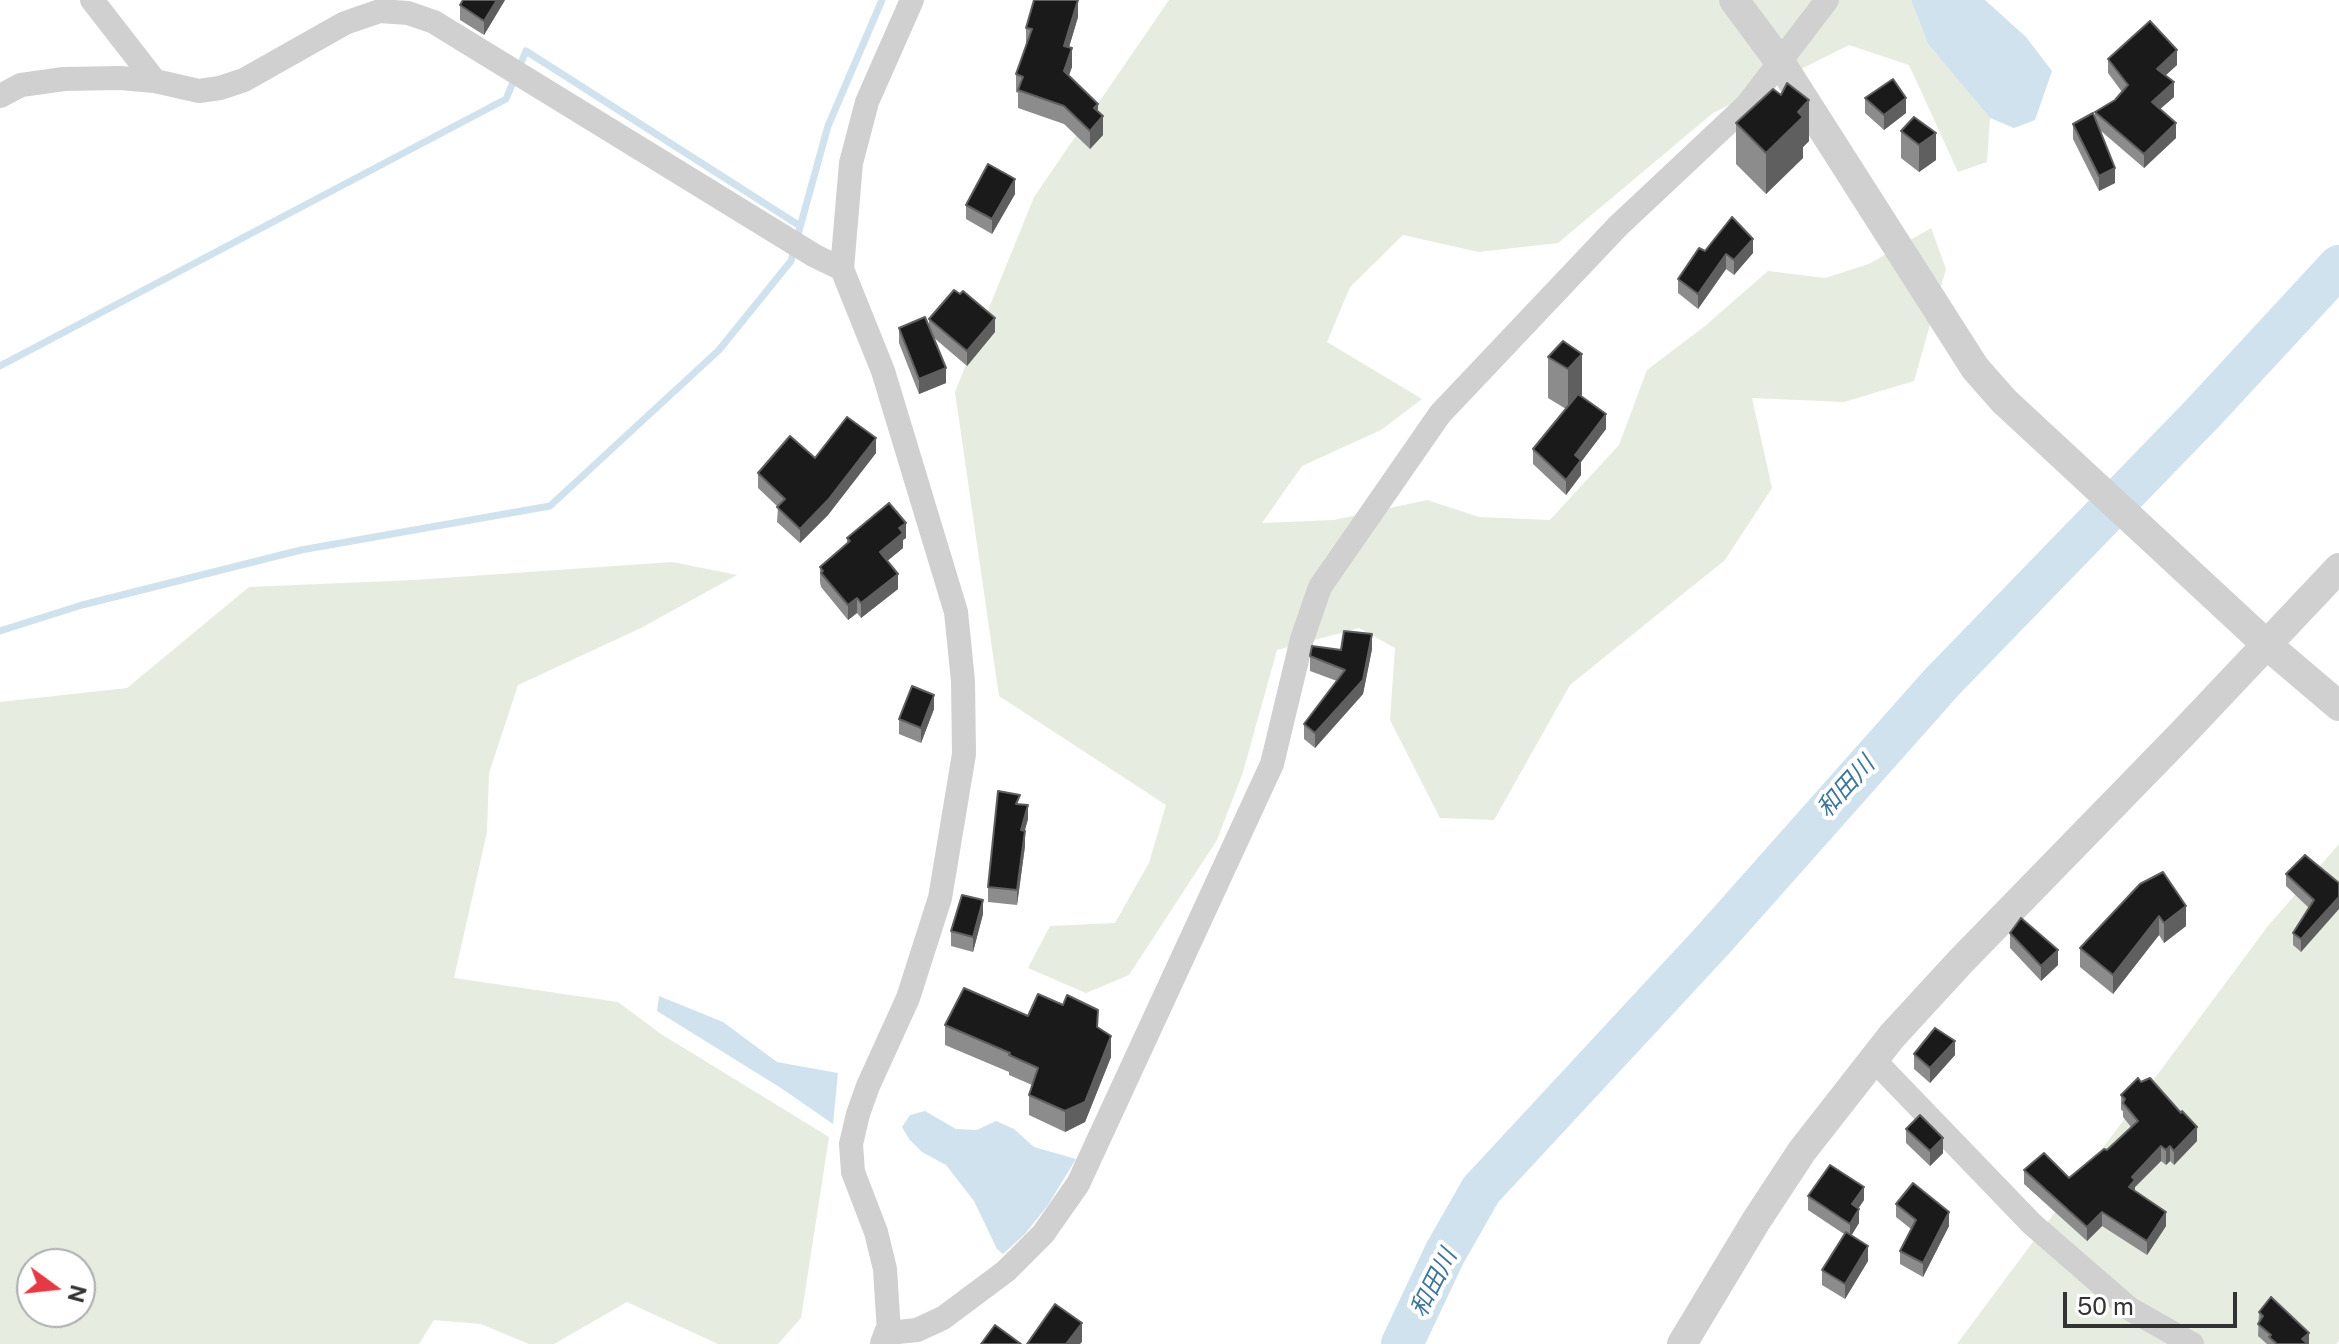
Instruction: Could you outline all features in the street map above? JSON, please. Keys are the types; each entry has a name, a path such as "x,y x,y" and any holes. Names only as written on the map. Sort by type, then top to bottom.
{"street":[{"path":"92,0 155,81"},
{"path":"912,0 867,102 851,163 842,269 883,371 956,612 963,681 964,754 940,898 908,998 868,1086 851,1144 853,1172 876,1232 885,1269 887,1339 943,1318 1006,1271 1043,1234 1078,1184 1272,764 1302,639 1320,587 1440,414 1618,226 1747,105 1827,0"},
{"path":"1734,0 1780,62 1975,368 2004,401 2266,644 2339,706"},
{"path":"0,96 21,85 64,79 120,78 155,81 199,91 220,88 244,80 345,23 380,11 408,13 434,22 815,256 842,269"},
{"path":"1682,1344 1802,1151 1874,1060 1961,961 2339,568"},
{"path":"1874,1060 2032,1224 2130,1309 2192,1344"}],"shaded area":[{"path":"1169,0 1911,0 1928,44 1990,118 1987,162 1958,172 1909,65 1849,45 1713,113 1558,243 1479,252 1403,235 1350,287 1327,342 1422,399 1381,430 1302,466 1262,523 1334,520 1427,500 1479,517 1550,520 1619,445 1647,370 1705,326 1768,271 1825,278 1869,264 1931,228 1946,269 1914,381 1844,402 1752,398 1772,488 1725,560 1570,685 1494,820 1440,818 1390,720 1395,648 1359,628 1277,650 1243,772 1217,840 1129,975 1086,993 1028,968 1050,926 1115,923 1149,863 1166,805 999,696 955,392 1034,197"},
{"path":"672,562 737,575 641,628 518,685 489,773 487,832 454,978 618,1002 661,1034 829,1137 801,1318 778,1344 718,1344 627,1302 554,1344 529,1344 481,1324 434,1320 419,1344 0,1344 0,702 127,688 249,587 414,580"},
{"path":"2339,844 2339,1341 2336,1344 1957,1344 2268,926"}],"water":[{"path":"1911,0 1985,0 2026,37 2052,71 2035,120 2014,128 1990,118 1928,44"},
{"path":"659,996 723,1022 777,1062 838,1073 833,1124 657,1011"},
{"path":"925,1111 956,1129 977,1130 996,1121 1014,1129 1034,1147 1076,1159 1048,1205 1025,1234 1003,1254 997,1249 974,1201 946,1165 922,1152 902,1127 910,1115"}],"building":[{"path":"463,0 497,0 484,21 460,5"},
{"path":"1034,0 1078,0 1064,46 1072,48 1064,71 1098,104 1094,108 1103,116 1090,131 1064,106 1018,90 1023,77 1016,74 1032,29 1026,28"},
{"path":"2150,21 2177,50 2157,69 2174,82 2152,102 2176,123 2144,154 2095,112 2115,100 2128,85 2108,59"},
{"path":"1893,79 1906,98 1884,115 1865,98"},
{"path":"1787,83 1809,100 1798,112 1803,117 1766,153 1736,123 1773,89 1781,95"},
{"path":"2093,113 2115,168 2099,176 2073,124"},
{"path":"1914,117 1936,133 1919,145 1901,131"},
{"path":"988,164 1015,179 992,219 966,205"},
{"path":"1732,217 1753,239 1734,260 1726,254 1698,294 1678,279 1699,248 1705,251"},
{"path":"954,290 960,294 963,291 995,318 967,351 929,319"},
{"path":"925,317 946,368 919,379 899,328"},
{"path":"1563,341 1582,354 1568,369 1548,357"},
{"path":"1578,394 1606,414 1575,455 1581,460 1566,480 1533,449"},
{"path":"847,417 876,438 828,500 800,529 777,507 785,499 758,473 790,436 815,458"},
{"path":"889,503 906,523 899,528 903,533 880,552 898,574 861,603 857,598 848,605 821,573 820,567 850,541 847,538"},
{"path":"1344,631 1372,634 1363,680 1315,733 1304,724 1345,670 1310,656 1312,646 1341,650"},
{"path":"912,686 934,695 921,728 899,719"},
{"path":"998,791 1020,795 1016,804 1028,805 1021,830 1025,831 1017,890 988,887"},
{"path":"2305,855 2339,883 2339,897 2301,939 2293,933 2314,900 2286,874"},
{"path":"2163,872 2186,906 2164,923 2159,916 2113,975 2080,948 2140,884"},
{"path":"962,895 983,900 973,937 951,931"},
{"path":"2021,918 2058,950 2041,966 2010,933"},
{"path":"964,988 1028,1016 1038,994 1063,1005 1067,995 1098,1010 1097,1027 1111,1036 1085,1102 1065,1111 1029,1095 1038,1068 945,1025"},
{"path":"1935,1028 1955,1041 1930,1068 1914,1054"},
{"path":"2138,1078 2141,1082 2150,1078 2197,1127 2174,1151 2170,1146 2166,1150 2161,1146 2132,1177 2135,1180 2129,1187 2166,1212 2147,1241 2102,1212 2087,1227 2024,1170 2044,1153 2069,1178 2104,1149 2107,1150 2138,1121 2123,1103 2125,1099 2121,1095"},
{"path":"1920,1115 1943,1138 1930,1151 1906,1129"},
{"path":"1830,1165 1864,1187 1852,1204 1859,1209 1850,1224 1808,1196"},
{"path":"1913,1183 1949,1212 1923,1263 1900,1251 1916,1220 1896,1204"},
{"path":"1846,1232 1868,1246 1845,1284 1822,1270"},
{"path":"2271,1297 2309,1333 2302,1339 2308,1344 2277,1344 2258,1324 2263,1316 2259,1312"},
{"path":"1055,1304 1082,1323 1066,1344 1027,1344"},
{"path":"995,1325 1021,1344 981,1344"}],"waterway":[{"path":"797,238 828,126 882,0"},
{"path":"0,366 506,99 526,51 800,226"},
{"path":"0,631 82,605 301,550 550,506 719,350 791,261 794,251"},
{"name":"和田川","path":"1402,1344 1445,1253 1481,1190 1713,940 1942,682 2202,414 2339,266"}]}
